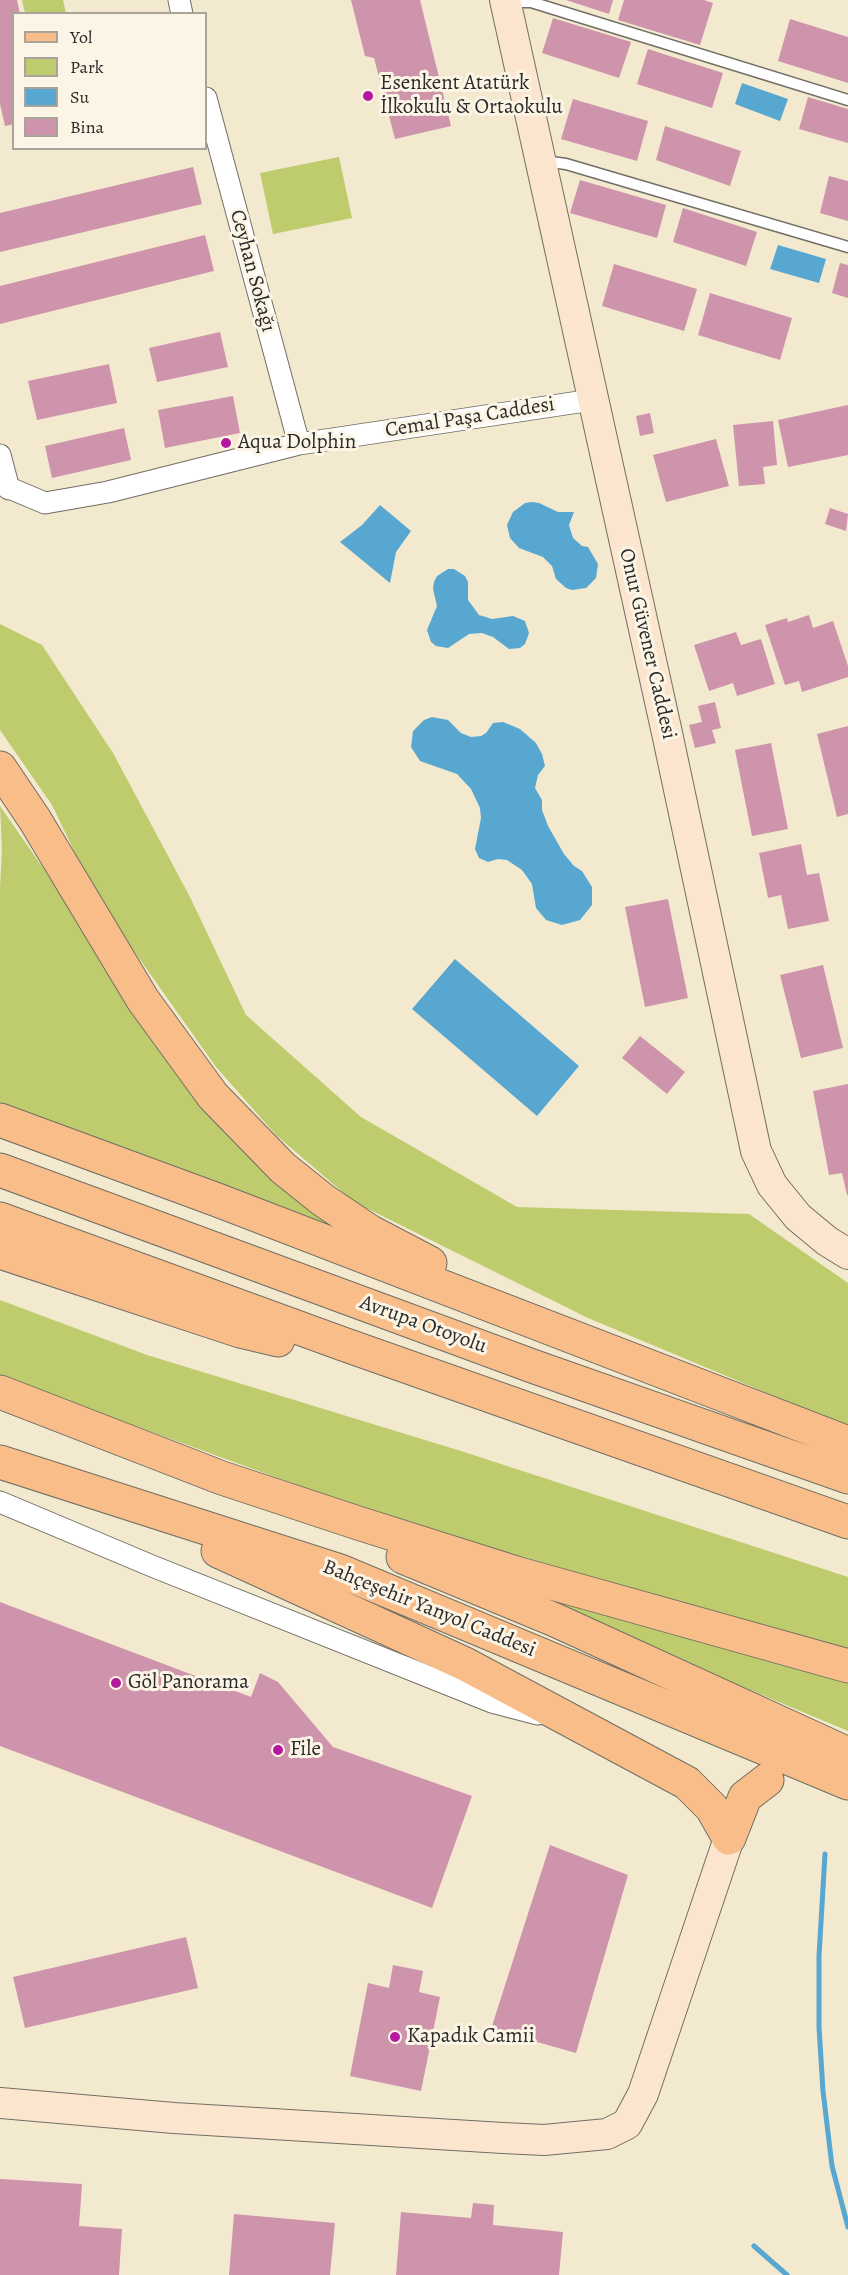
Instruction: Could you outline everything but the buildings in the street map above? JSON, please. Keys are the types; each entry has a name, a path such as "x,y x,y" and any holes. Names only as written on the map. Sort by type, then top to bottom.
{"main road":[{"path":"0,768 35,820 150,1009 213,1096 245,1131 291,1175 369,1231 411,1254 496,1294 544,1326"},
{"path":"0,1120 220,1201 848,1443"},
{"name":"Avrupa Otoyolu","path":"0,1170 535,1367 848,1477"},
{"name":"Avrupa Otoyolu","path":"0,1219 343,1344 848,1521"},
{"path":"0,1252 265,1338 303,1343 343,1344"},
{"path":"0,1392 222,1478 555,1620 841,1770"},
{"name":"Bahçeşehir Yanyol Caddesi","path":"0,1462 340,1571 841,1770"},
{"path":"222,1478 516,1573 848,1666"},
{"path":"85,1490 465,1664 687,1783 712,1808 729,1838"},
{"path":"687,1783 725,1786 785,1775 841,1770"},
{"path":"729,1838 745,1797 767,1780"}],"street":[{"name":"Onur Güvener Caddesi","path":"505,1 670,745 756,1151 772,1185 798,1217 827,1241 848,1254"},
{"name":"Ceyhan Sokağı","path":"207,102 299,444"},
{"name":"Cemal Paşa Caddesi","path":"4,487 45,502 108,492 299,444 592,400"},
{"path":"0,455 4,487"},
{"path":"0,1502 152,1566 492,1702 577,1724"},
{"path":"0,2103 174,2118 503,2138 544,2140 607,2134 627,2124 643,2094 729,1838"}],"lane":[{"path":"505,1 531,2 848,100"},
{"path":"540,161 566,164 848,247"}],"green space":[{"path":"22,0 63,0 66,12 25,12"},
{"path":"339,157 352,218 273,234 260,173"},
{"path":"0,624 42,645 113,753 190,897 246,1015 361,1117 517,1207 749,1214 848,1283 848,1427 588,1318 354,1202 276,1135 216,1067 97,899 52,805 0,730"},
{"path":"0,806 82,924 149,1038 213,1117 327,1224 0,1104 2,849"},
{"path":"0,1300 147,1355 461,1451 848,1577 848,1654 349,1504 138,1427 0,1382"},
{"path":"502,1586 848,1683 848,1731"}],"water":[{"path":"742,83 788,99 780,121 735,104"},
{"path":"778,245 826,259 819,283 770,269"},
{"path":"532,502 558,512 574,512 569,525 573,538 582,546 588,547 598,564 596,578 586,588 572,590 566,588 556,579 552,566 543,557 519,548 510,538 507,525 513,512 525,503"},
{"path":"380,505 411,531 396,552 390,583 340,542 362,525"},
{"path":"448,569 454,569 465,576 468,582 468,600 479,615 492,619 513,616 525,621 529,633 525,644 520,648 509,649 493,637 482,633 469,634 448,648 436,646 431,642 427,630 437,606 433,589 434,582 437,576"},
{"path":"432,717 448,720 461,733 471,737 486,733 493,723 503,722 520,729 536,743 545,766 538,775 535,788 542,800 542,810 548,826 564,854 574,866 582,871 592,887 592,905 580,920 562,925 546,920 536,908 532,884 522,870 507,860 498,859 488,862 479,858 475,849 481,818 480,808 471,789 457,774 420,761 411,747 413,731 424,720"},
{"path":"455,959 579,1066 537,1116 412,1009"}],"waterway":[{"path":"825,1854 819,1956 819,2027 823,2091 832,2166 848,2227"},
{"path":"754,2246 787,2275"}],"place":[{"name":"Esenkent Atatürk İlkokulu & Ortaokulu","path":"368,96"},
{"name":"Aqua Dolphin","path":"226,443"},
{"name":"Göl Panorama","path":"116,1683"},
{"name":"File","path":"278,1750"},
{"name":"Kapadık Camii","path":"395,2037"}]}
